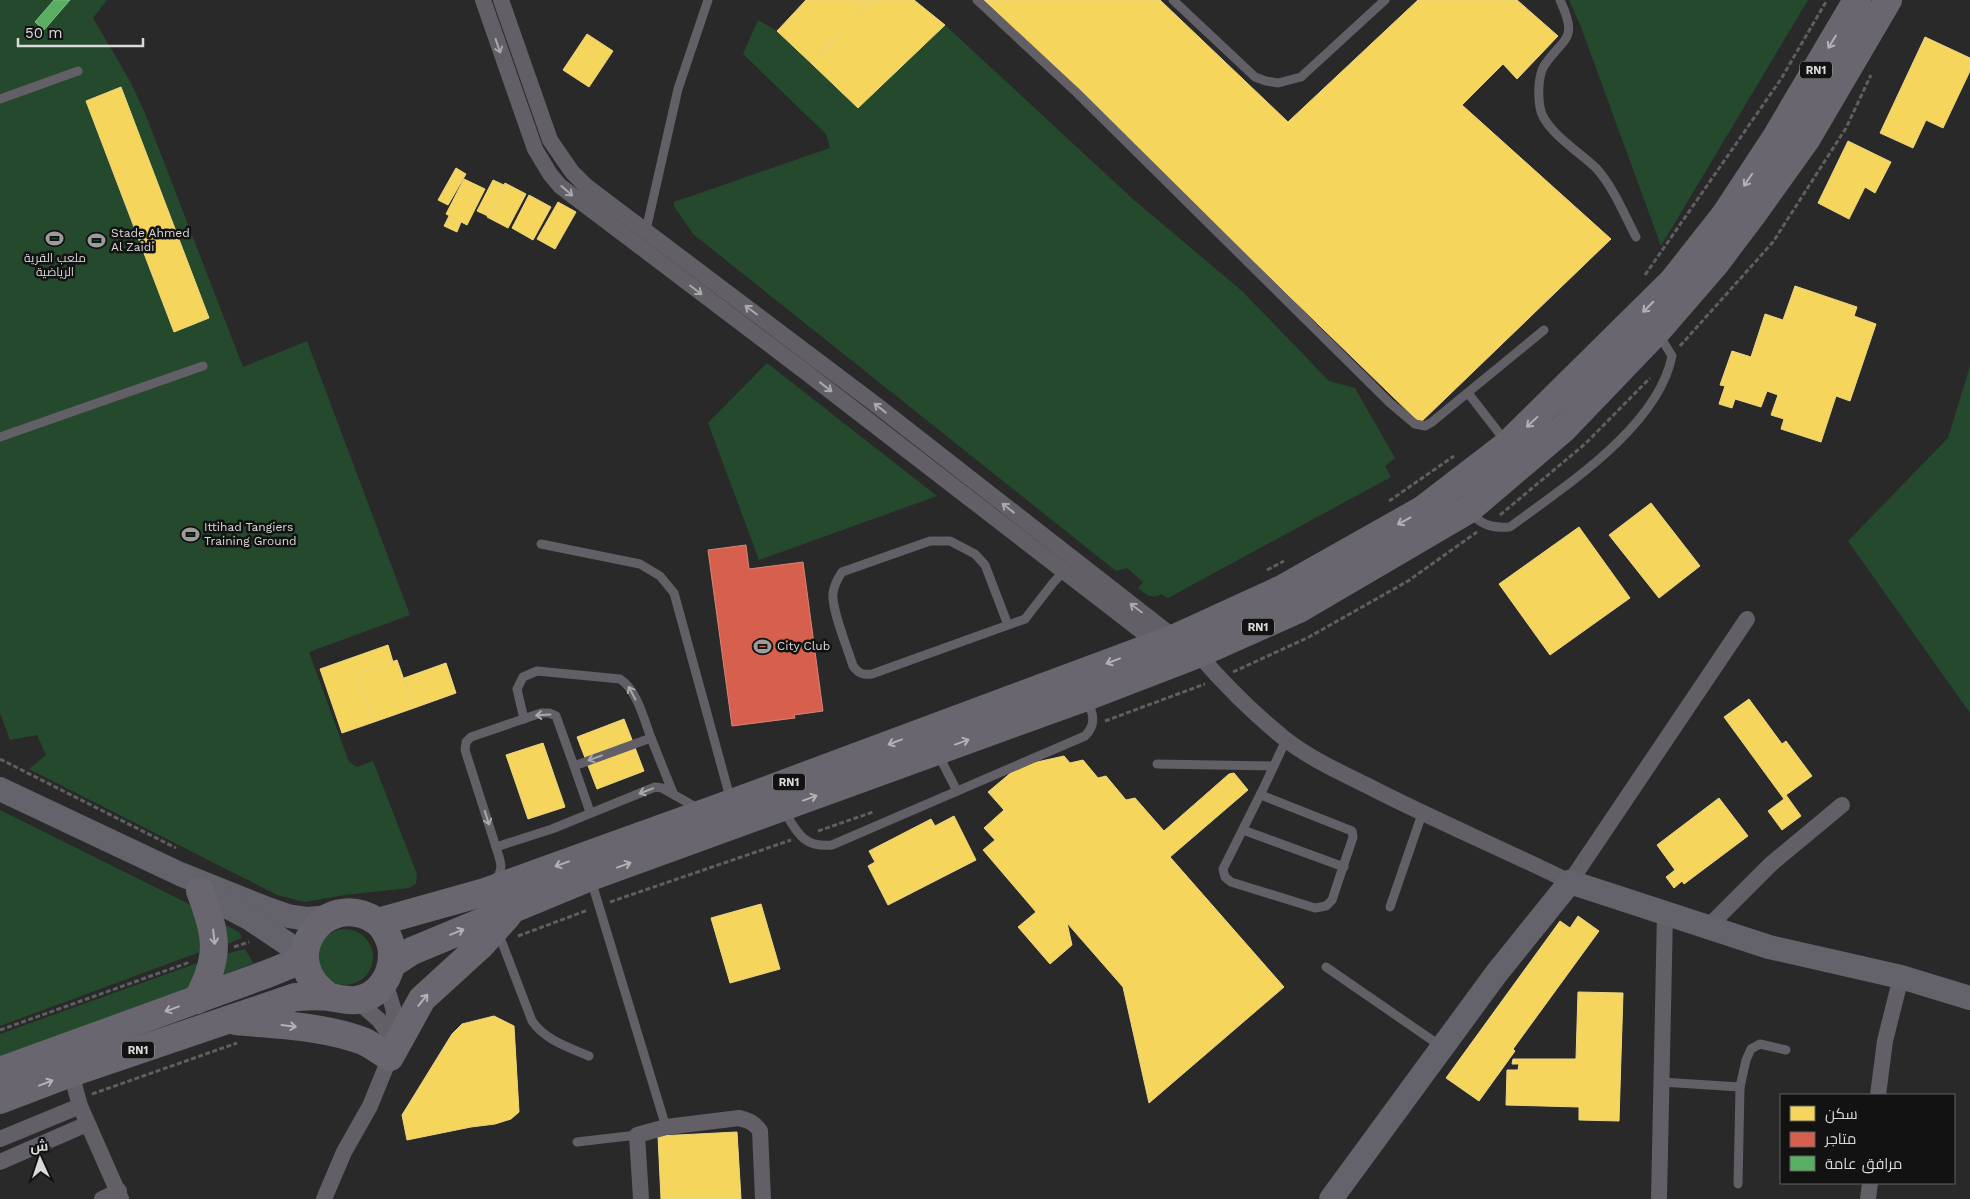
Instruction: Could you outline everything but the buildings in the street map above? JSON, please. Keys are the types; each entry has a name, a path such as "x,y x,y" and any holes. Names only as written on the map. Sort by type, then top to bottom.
{"highway":[{"name":"RN1","path":"378,922 485,892 732,804 1166,641 1282,589 1422,510 1508,444 1674,282 1725,215 1775,139 1857,0"},
{"name":"RN1","path":"0,1100 76,1093 223,1020 295,997 367,997 377,990 388,973 412,951 505,918 590,878 1086,697 1198,654 1299,609 1468,510 1563,429 1657,331 1715,264 1806,138 1888,0"},
{"path":"190,883 214,932 215,953 205,987 198,1000"},
{"path":"343,998 320,990 306,971 304,957 308,937 314,929 329,917 342,913 356,913 378,922 388,937 392,950 388,973"},
{"path":"223,1020 322,1031 390,1047 422,999 480,946 505,918"},
{"name":"RN1","path":"0,1071 198,1000 304,957"}],"street":[{"path":"482,0 535,149 550,174 560,186 1064,571 1166,641"},
{"path":"501,0 547,130 560,157 586,186 867,398 1166,641"},
{"path":"1331,1199 1525,936 1570,882 1748,619"},
{"path":"1198,654 1219,678 1286,740 1324,764 1422,814 1570,882 1768,947 1901,977 1970,998"},
{"path":"0,789 190,883 249,918 304,957"},
{"path":"1708,927 1771,864 1842,805"},
{"path":"190,883 288,916 308,919 329,917"},
{"path":"1658,1199 1665,913"},
{"path":"324,1199 344,1152 370,1106 390,1047 394,1011 388,973"},
{"path":"1878,1094 1885,1041 1901,977"},
{"path":"343,998 379,1020 390,1047"},
{"path":"0,1139 76,1093 120,1195 102,1199"},
{"path":"642,1199 637,1135 666,1127 739,1118 751,1121 760,1131 763,1199"},
{"path":"0,1162 88,1124"},
{"path":"1868,1199 1870,1184"}],"lane":[{"path":"646,230 678,89 708,0"},
{"path":"977,0 1076,92 1390,403 1415,424 1425,426 1432,422 1544,330"},
{"path":"1173,0 1255,77 1278,83 1301,77 1385,0"},
{"path":"1560,0 1567,15 1568,38 1544,67 1540,76 1540,109 1545,122 1596,169 1610,187 1636,237"},
{"path":"0,99 78,71"},
{"path":"1468,510 1477,520 1487,526 1497,528 1510,526 1600,459 1655,399 1669,370 1672,356 1657,331"},
{"path":"0,437 203,366"},
{"path":"1468,393 1508,444"},
{"path":"1008,625 985,565 976,554 950,541 930,541 842,572 833,594 834,605 853,666 863,675 872,674 1025,619 1064,571"},
{"path":"541,544 640,564 660,576 674,593 732,804"},
{"path":"524,719 517,690 523,677 537,670 620,679 626,683 633,694 673,793"},
{"path":"782,808 800,837 812,844 832,845 1085,736 1090,732 1094,719 1086,697"},
{"path":"485,892 500,873 501,865 465,750 466,742 471,737 541,713 549,713 556,716 590,812"},
{"path":"574,766 651,738"},
{"path":"1261,795 1352,831 1353,837 1344,867 1332,900 1326,906 1315,908 1231,882 1225,877 1223,868 1261,795 1286,740"},
{"path":"937,751 956,791"},
{"path":"1157,764 1274,766"},
{"path":"496,847 552,828 655,788 662,788 673,793 705,813"},
{"path":"1390,907 1422,814"},
{"path":"1243,830 1344,867"},
{"path":"590,878 666,1127"},
{"path":"505,918 532,1021 540,1032 558,1043 589,1056"},
{"path":"1326,967 1442,1047"},
{"path":"1738,1184 1740,1087 1746,1060 1751,1049 1760,1044 1786,1050"},
{"path":"1661,1082 1740,1087"},
{"path":"577,1142 637,1135"}],"path":[{"path":"1639,282 1646,276 1781,79 1827,0"},
{"path":"1389,502 1462,450"},
{"path":"1258,575 1285,560"},
{"path":"0,759 178,849"},
{"path":"0,1030 215,953 260,938 274,936"},
{"path":"76,1093 242,1042"}],"green space":[{"path":"0,0 107,0 93,18 130,81 145,113 243,367 307,341 410,615 309,652 349,762 357,767 373,761 417,874 416,884 409,888 345,895 305,902 277,895 29,769 46,755 37,735 10,740 0,713"},
{"path":"1569,0 1808,0 1661,246 1581,27"},
{"path":"758,20 777,31 858,107 945,25 1134,200 1242,291 1329,381 1355,388 1395,458 1385,466 1391,477 1168,598 1161,594 1149,596 1138,588 1143,582 1127,568 1116,571 693,234 674,206 674,202 830,148 826,134 743,54"},
{"path":"767,363 937,496 759,560 708,423"},
{"path":"1970,366 1970,713 1848,541 1948,438"},
{"path":"0,810 195,907 204,929 200,952 0,1026"},
{"path":"215,919 239,932 242,938 220,947"},
{"path":"339,929 351,929 365,937 373,951 371,968 365,977 351,985 339,985 329,980 322,973 317,963 317,951 322,941 329,934"},
{"path":"245,949 253,963 214,979 219,956"},
{"path":"200,962 190,990 0,1061 0,1034"}],"place":[{"name":"ملعب القرية الرياضية","path":"55,239"},
{"name":"Stade Ahmed Al Zaidi","path":"97,240"},
{"name":"Ittihad Tangiers Training Ground","path":"190,534"},
{"name":"City Club","path":"763,646"}]}
